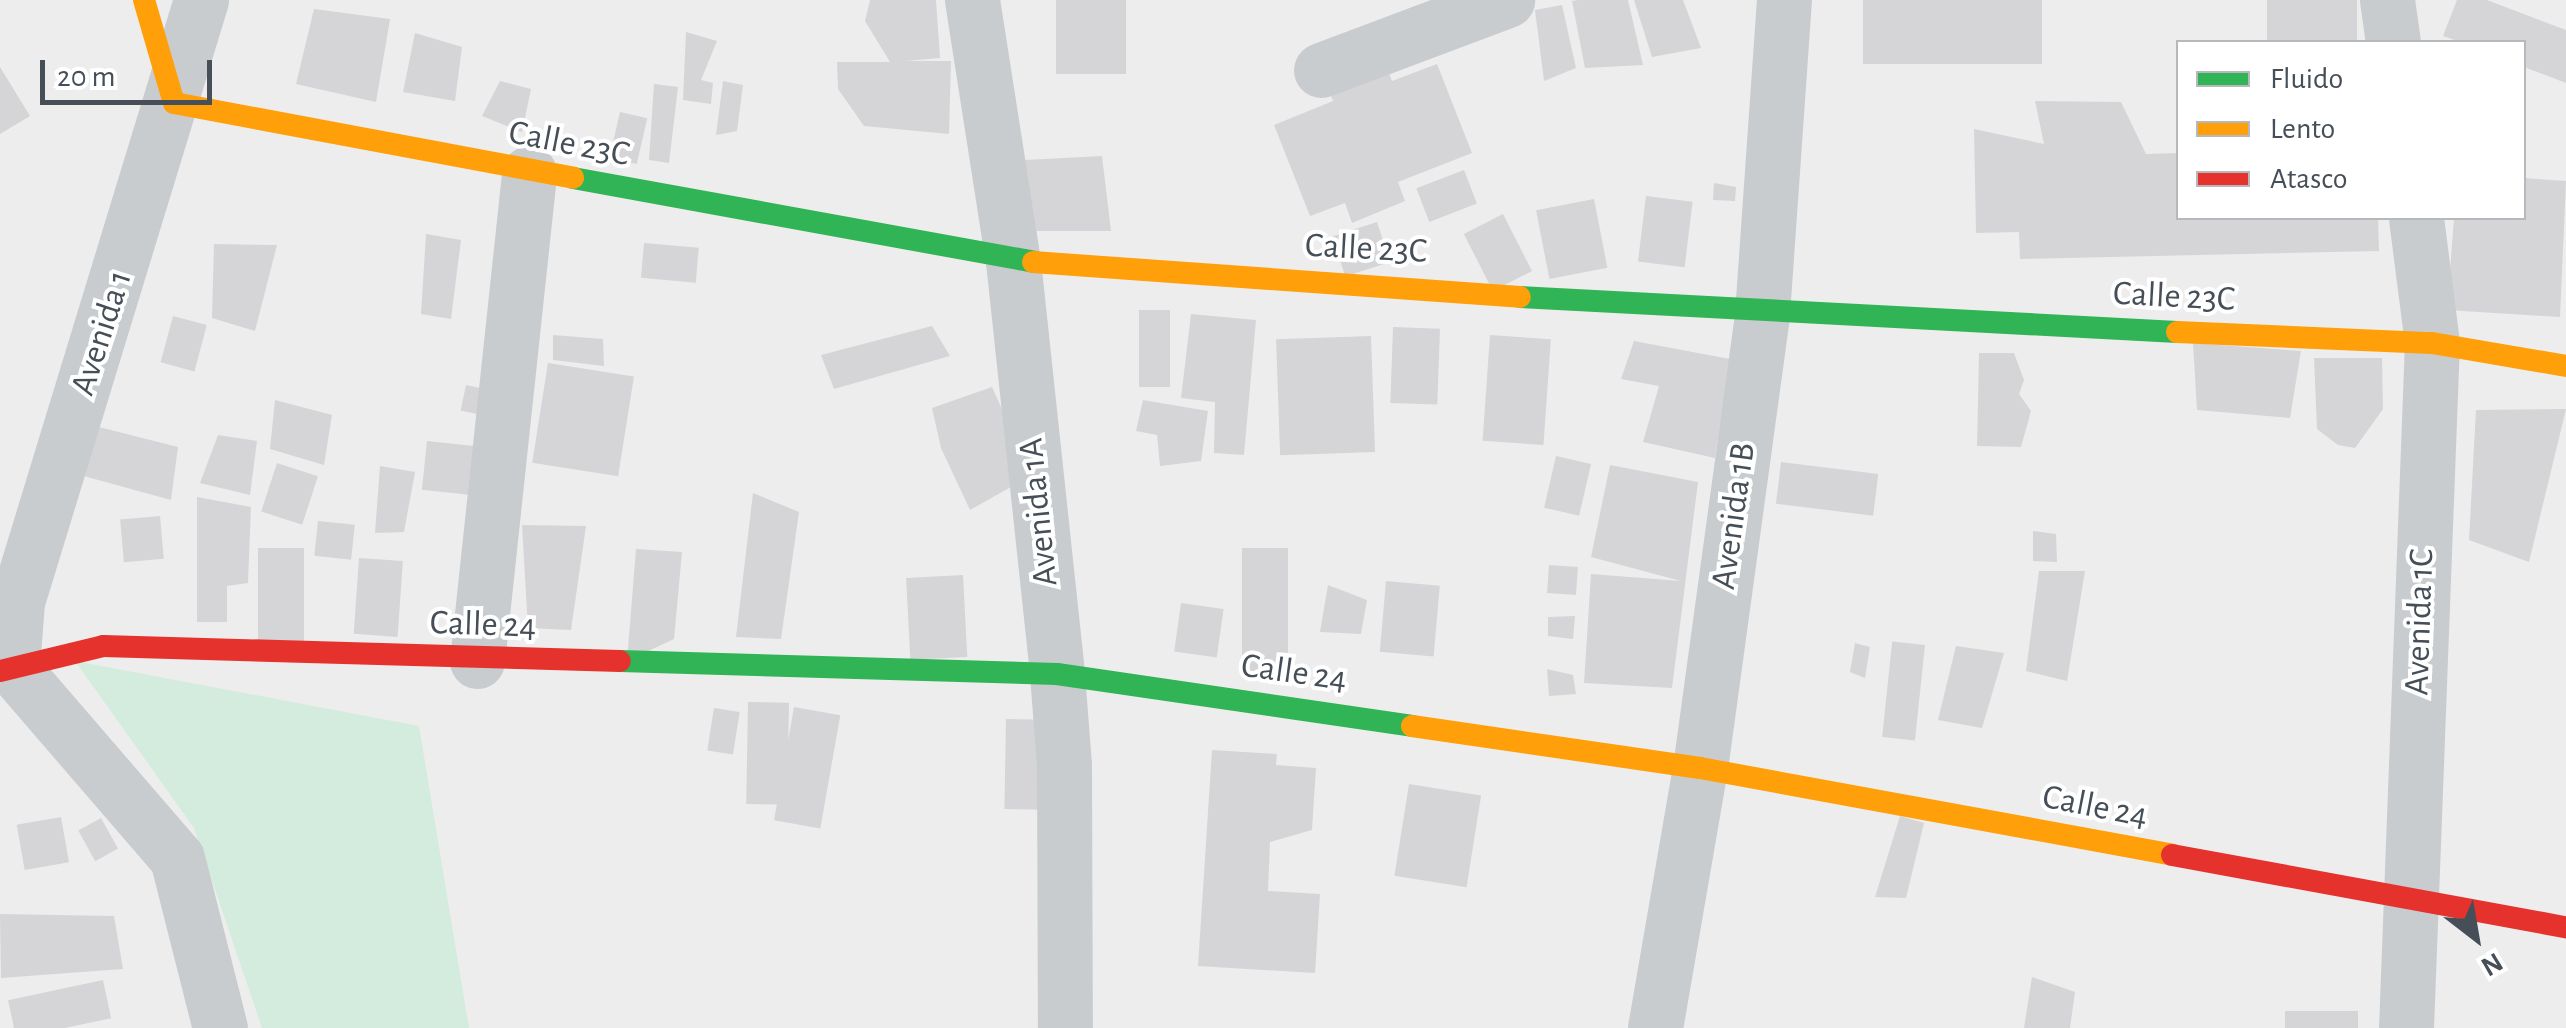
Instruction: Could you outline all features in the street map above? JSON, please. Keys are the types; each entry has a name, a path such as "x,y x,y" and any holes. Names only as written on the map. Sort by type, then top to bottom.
{"street":[{"path":"144,0 174,103"},
{"name":"Avenida 1","path":"6,669 17,602 174,103 201,0"},
{"name":"Avenida 1A","path":"972,0 1012,261 1057,674 1064,766 1065,1028"},
{"path":"1321,70 1508,0"},
{"name":"Avenida 1B","path":"1655,1028 1700,768 1762,314 1784,0"},
{"path":"2387,0 2393,40"},
{"name":"Calle 23C","path":"174,103 529,173 1012,261 1762,314 2432,343 2566,366"},
{"path":"478,661 529,173"},
{"name":"Avenida 1C","path":"2406,1028 2432,343 2416,220"},
{"name":"Calle 24","path":"6,669 103,646 478,661 1057,674 1700,768 2408,903 2566,927"},
{"path":"6,669 177,858 220,1028"}],"green space":[{"path":"75,661 419,726 469,1028 262,1028 194,828"}],"building":[{"path":"870,0 936,0 940,58 906,61 951,61 949,134 864,126 838,89 837,62 890,62 865,21"},
{"path":"1056,0 1126,0 1126,74 1056,74"},
{"path":"1628,0 1643,65 1585,68 1572,1"},
{"path":"1634,0 1683,0 1701,48 1652,57"},
{"path":"1863,0 2042,0 2042,64 1863,64"},
{"path":"2267,0 2357,0 2357,40 2267,40"},
{"path":"2457,0 2487,0 2566,30 2566,83 2526,68 2526,40 2454,40 2443,36"},
{"path":"1562,5 1576,68 1544,81 1535,10"},
{"path":"314,9 390,19 376,102 296,84"},
{"path":"686,32 717,41 701,80 713,83 711,104 683,100"},
{"path":"415,33 462,47 455,101 403,92"},
{"path":"1381,52 1392,81 1437,64 1472,153 1398,182 1405,201 1352,223 1345,203 1310,216 1274,125 1333,101 1323,75"},
{"path":"0,67 30,116 0,134"},
{"path":"500,81 531,89 522,132 482,116"},
{"path":"723,81 743,85 737,131 716,135"},
{"path":"654,84 678,87 669,163 649,160"},
{"path":"2035,101 2121,102 2146,154 2176,153 2176,220 2378,220 2379,251 2020,259 2019,232 1976,233 1974,129 2044,144"},
{"path":"620,112 647,118 637,164 609,158"},
{"path":"1102,156 1111,231 1036,231 1025,160"},
{"path":"1464,170 1477,204 1429,222 1416,188"},
{"path":"2526,178 2566,181 2560,317 2447,310 2454,220 2526,220"},
{"path":"1714,183 1736,187 1735,201 1713,200"},
{"path":"1646,196 1693,202 1685,267 1638,262"},
{"path":"1594,199 1607,268 1549,279 1536,210"},
{"path":"1503,214 1532,271 1493,291 1464,234"},
{"path":"1377,222 1390,262 1345,276 1332,237"},
{"path":"426,234 461,240 451,319 421,314"},
{"path":"644,243 699,248 696,283 641,278"},
{"path":"214,244 277,245 255,331 212,318"},
{"path":"1139,310 1170,310 1170,387 1139,387"},
{"path":"1191,314 1256,320 1244,455 1214,453 1215,402 1181,398"},
{"path":"173,316 207,325 194,371 161,362"},
{"path":"932,326 950,356 834,389 821,355"},
{"path":"1393,327 1440,329 1437,405 1390,403"},
{"path":"553,335 603,339 604,366 553,360"},
{"path":"1490,335 1551,339 1543,445 1483,441"},
{"path":"1371,336 1375,452 1280,455 1276,339"},
{"path":"1634,341 1730,359 1715,458 1643,442 1659,386 1621,379"},
{"path":"2193,343 2301,351 2290,418 2197,410"},
{"path":"1979,353 2014,353 2024,380 2019,394 2031,411 2021,447 1977,446"},
{"path":"2314,358 2382,358 2383,409 2355,448 2338,445 2317,429"},
{"path":"548,363 634,377 618,476 532,463"},
{"path":"466,385 490,390 485,416 461,410"},
{"path":"992,387 1032,475 970,510 941,448 932,408"},
{"path":"275,400 332,415 324,465 270,449"},
{"path":"1143,400 1208,411 1201,461 1160,466 1157,435 1136,431"},
{"path":"2566,409 2529,562 2469,540 2476,410"},
{"path":"99,427 178,447 171,500 80,475"},
{"path":"218,435 257,441 250,495 200,483"},
{"path":"427,441 486,447 481,496 422,490"},
{"path":"1556,456 1591,464 1579,516 1544,508"},
{"path":"1781,462 1878,474 1873,516 1776,504"},
{"path":"277,463 318,476 302,525 261,512"},
{"path":"1610,465 1698,482 1672,688 1584,683 1591,574 1681,581 1591,557"},
{"path":"380,466 415,472 404,532 375,533"},
{"path":"753,493 799,512 781,639 736,637"},
{"path":"197,497 251,507 248,583 227,586 227,622 197,622"},
{"path":"160,516 164,559 124,562 120,519"},
{"path":"318,521 355,525 351,560 314,556"},
{"path":"522,525 586,526 571,630 528,628"},
{"path":"2033,531 2056,534 2057,562 2033,561"},
{"path":"258,548 304,548 304,641 258,641"},
{"path":"1242,548 1288,548 1288,671 1242,671"},
{"path":"636,549 682,552 674,639 627,661"},
{"path":"359,558 403,561 398,637 354,634"},
{"path":"1549,565 1578,567 1576,595 1547,593"},
{"path":"2039,571 2085,571 2067,681 2026,671"},
{"path":"963,575 967,657 910,660 906,578"},
{"path":"1386,581 1440,586 1434,656 1380,652"},
{"path":"1328,585 1367,600 1361,634 1320,632"},
{"path":"1181,603 1224,609 1217,658 1174,652"},
{"path":"1575,616 1573,639 1548,636 1548,617"},
{"path":"1892,642 1925,645 1915,740 1882,737"},
{"path":"1855,643 1870,647 1865,678 1850,672"},
{"path":"1956,646 2004,653 1982,728 1938,720"},
{"path":"1547,669 1573,675 1576,694 1549,696"},
{"path":"748,702 789,703 787,805 746,804"},
{"path":"794,707 840,715 820,828 774,820"},
{"path":"714,708 740,712 733,755 707,750"},
{"path":"1006,719 1053,720 1051,810 1004,809"},
{"path":"1212,750 1277,754 1276,765 1316,768 1312,830 1270,842 1268,891 1320,894 1315,973 1198,966"},
{"path":"1409,784 1481,795 1467,887 1394,876"},
{"path":"1900,816 1924,823 1906,898 1875,897"},
{"path":"61,817 69,862 25,870 17,825"},
{"path":"101,818 118,849 95,861 78,831"},
{"path":"0,914 114,916 123,969 1,978"},
{"path":"2032,977 2075,992 2070,1028 2024,1028"},
{"path":"103,980 111,1018 65,1028 14,1028 8,1000"},
{"path":"2285,1011 2358,1011 2358,1028 2285,1028"}],"traffic: fast":[{"path":"573,178 1033,262"},
{"path":"1520,297 2177,332"},
{"path":"620,661 1057,674 1412,726"}],"traffic: slow":[{"path":"144,0 174,103 573,178"},
{"path":"1033,262 1520,297"},
{"path":"2177,332 2432,343 2566,366"},
{"path":"1412,726 1700,768 2172,855"}],"traffic: jam":[{"path":"0,671 103,646 620,661"},
{"path":"2172,855 2566,927"}]}
